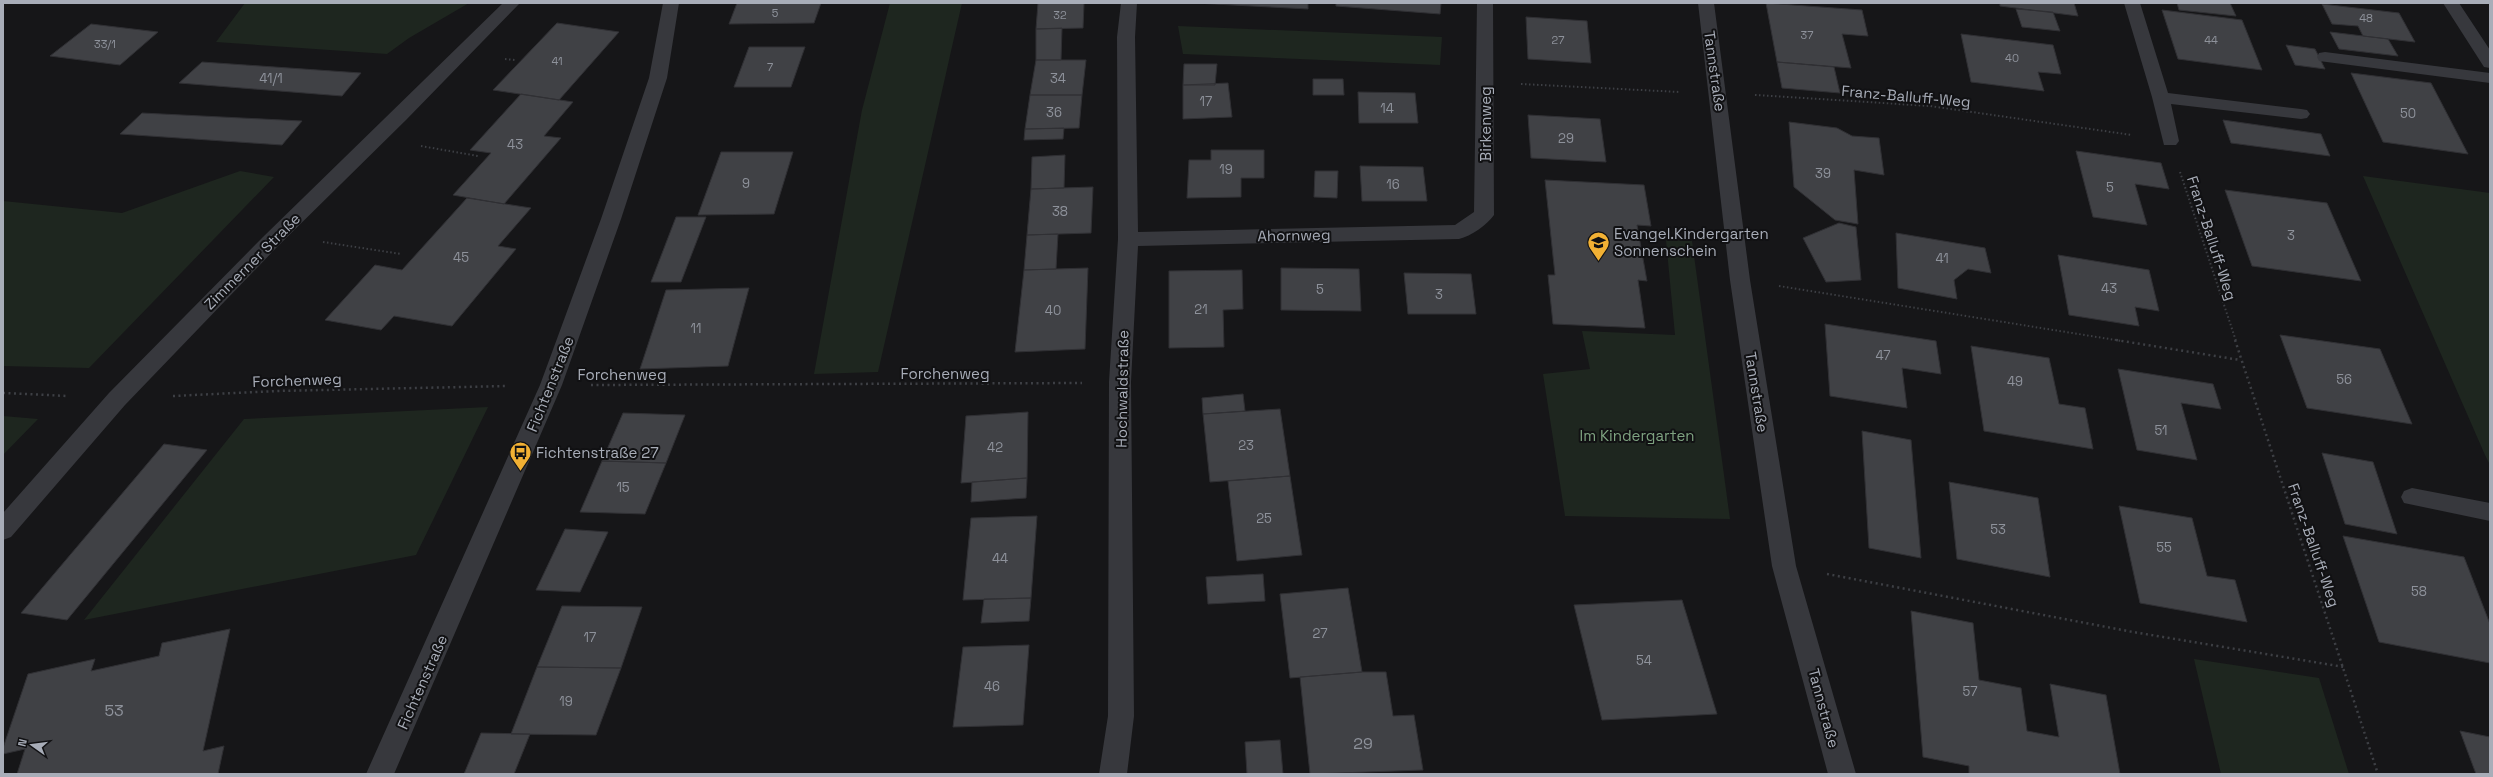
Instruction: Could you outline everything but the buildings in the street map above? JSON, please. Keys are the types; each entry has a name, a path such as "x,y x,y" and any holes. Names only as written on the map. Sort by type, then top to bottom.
{"street":[{"name":"Zimmerner Straße","path":"3,530 117,399 277,235 378,138 512,3"},
{"name":"Fichtenstraße","path":"380,774 551,385 611,219 658,78 670,3"},
{"name":"Hochwaldstraße","path":"1113,774 1121,716 1120,382 1128,239 1126,37 1129,3"},
{"name":"Birkenweg","path":"1459,232 1484,216 1485,3"},
{"name":"Tannstraße","path":"1706,3 1717,92 1721,111 1740,280 1784,566 1842,774"},
{"path":"2451,3 2490,63"},
{"name":"Ahornweg","path":"1128,239 1459,232"}],"lane":[{"path":"2132,3 2161,97 2170,141"},
{"path":"2325,57 2490,78"},
{"path":"2161,97 2301,114"},
{"path":"2412,497 2490,512"}],"path":[{"path":"1485,83 1674,91"},
{"name":"Franz-Balluff-Weg","path":"1717,92 1930,106 2170,141 2240,360 2344,668 2378,774"},
{"path":"378,138 478,156"},
{"path":"277,235 401,254"},
{"path":"1740,280 2240,360"},
{"name":"Forchenweg","path":"3,393 117,399 277,391 551,385 1120,382"},
{"path":"1784,566 2133,632 2344,668"}],"green space":[{"path":"245,3 469,3 409,38 387,54 216,42"},
{"path":"890,3 962,3 878,372 814,374 862,110"},
{"path":"1178,26 1442,37 1440,65 1183,54"},
{"path":"240,171 274,177 89,368 3,366 3,201 122,213"},
{"path":"2363,176 2490,193 2490,465 2485,455"},
{"name":"Im Kindergarten","path":"1666,240 1692,241 1730,519 1565,516 1543,374 1590,369 1582,331 1675,335"},
{"path":"488,407 416,555 84,620 244,419"},
{"path":"3,416 38,419 3,455"},
{"path":"2194,659 2319,678 2349,774 2221,774"}],"place":[{"name":"Evangel.Kindergarten Sonnenschein","path":"1598,262"},
{"name":"Fichtenstraße 27","path":"520,472"}]}
